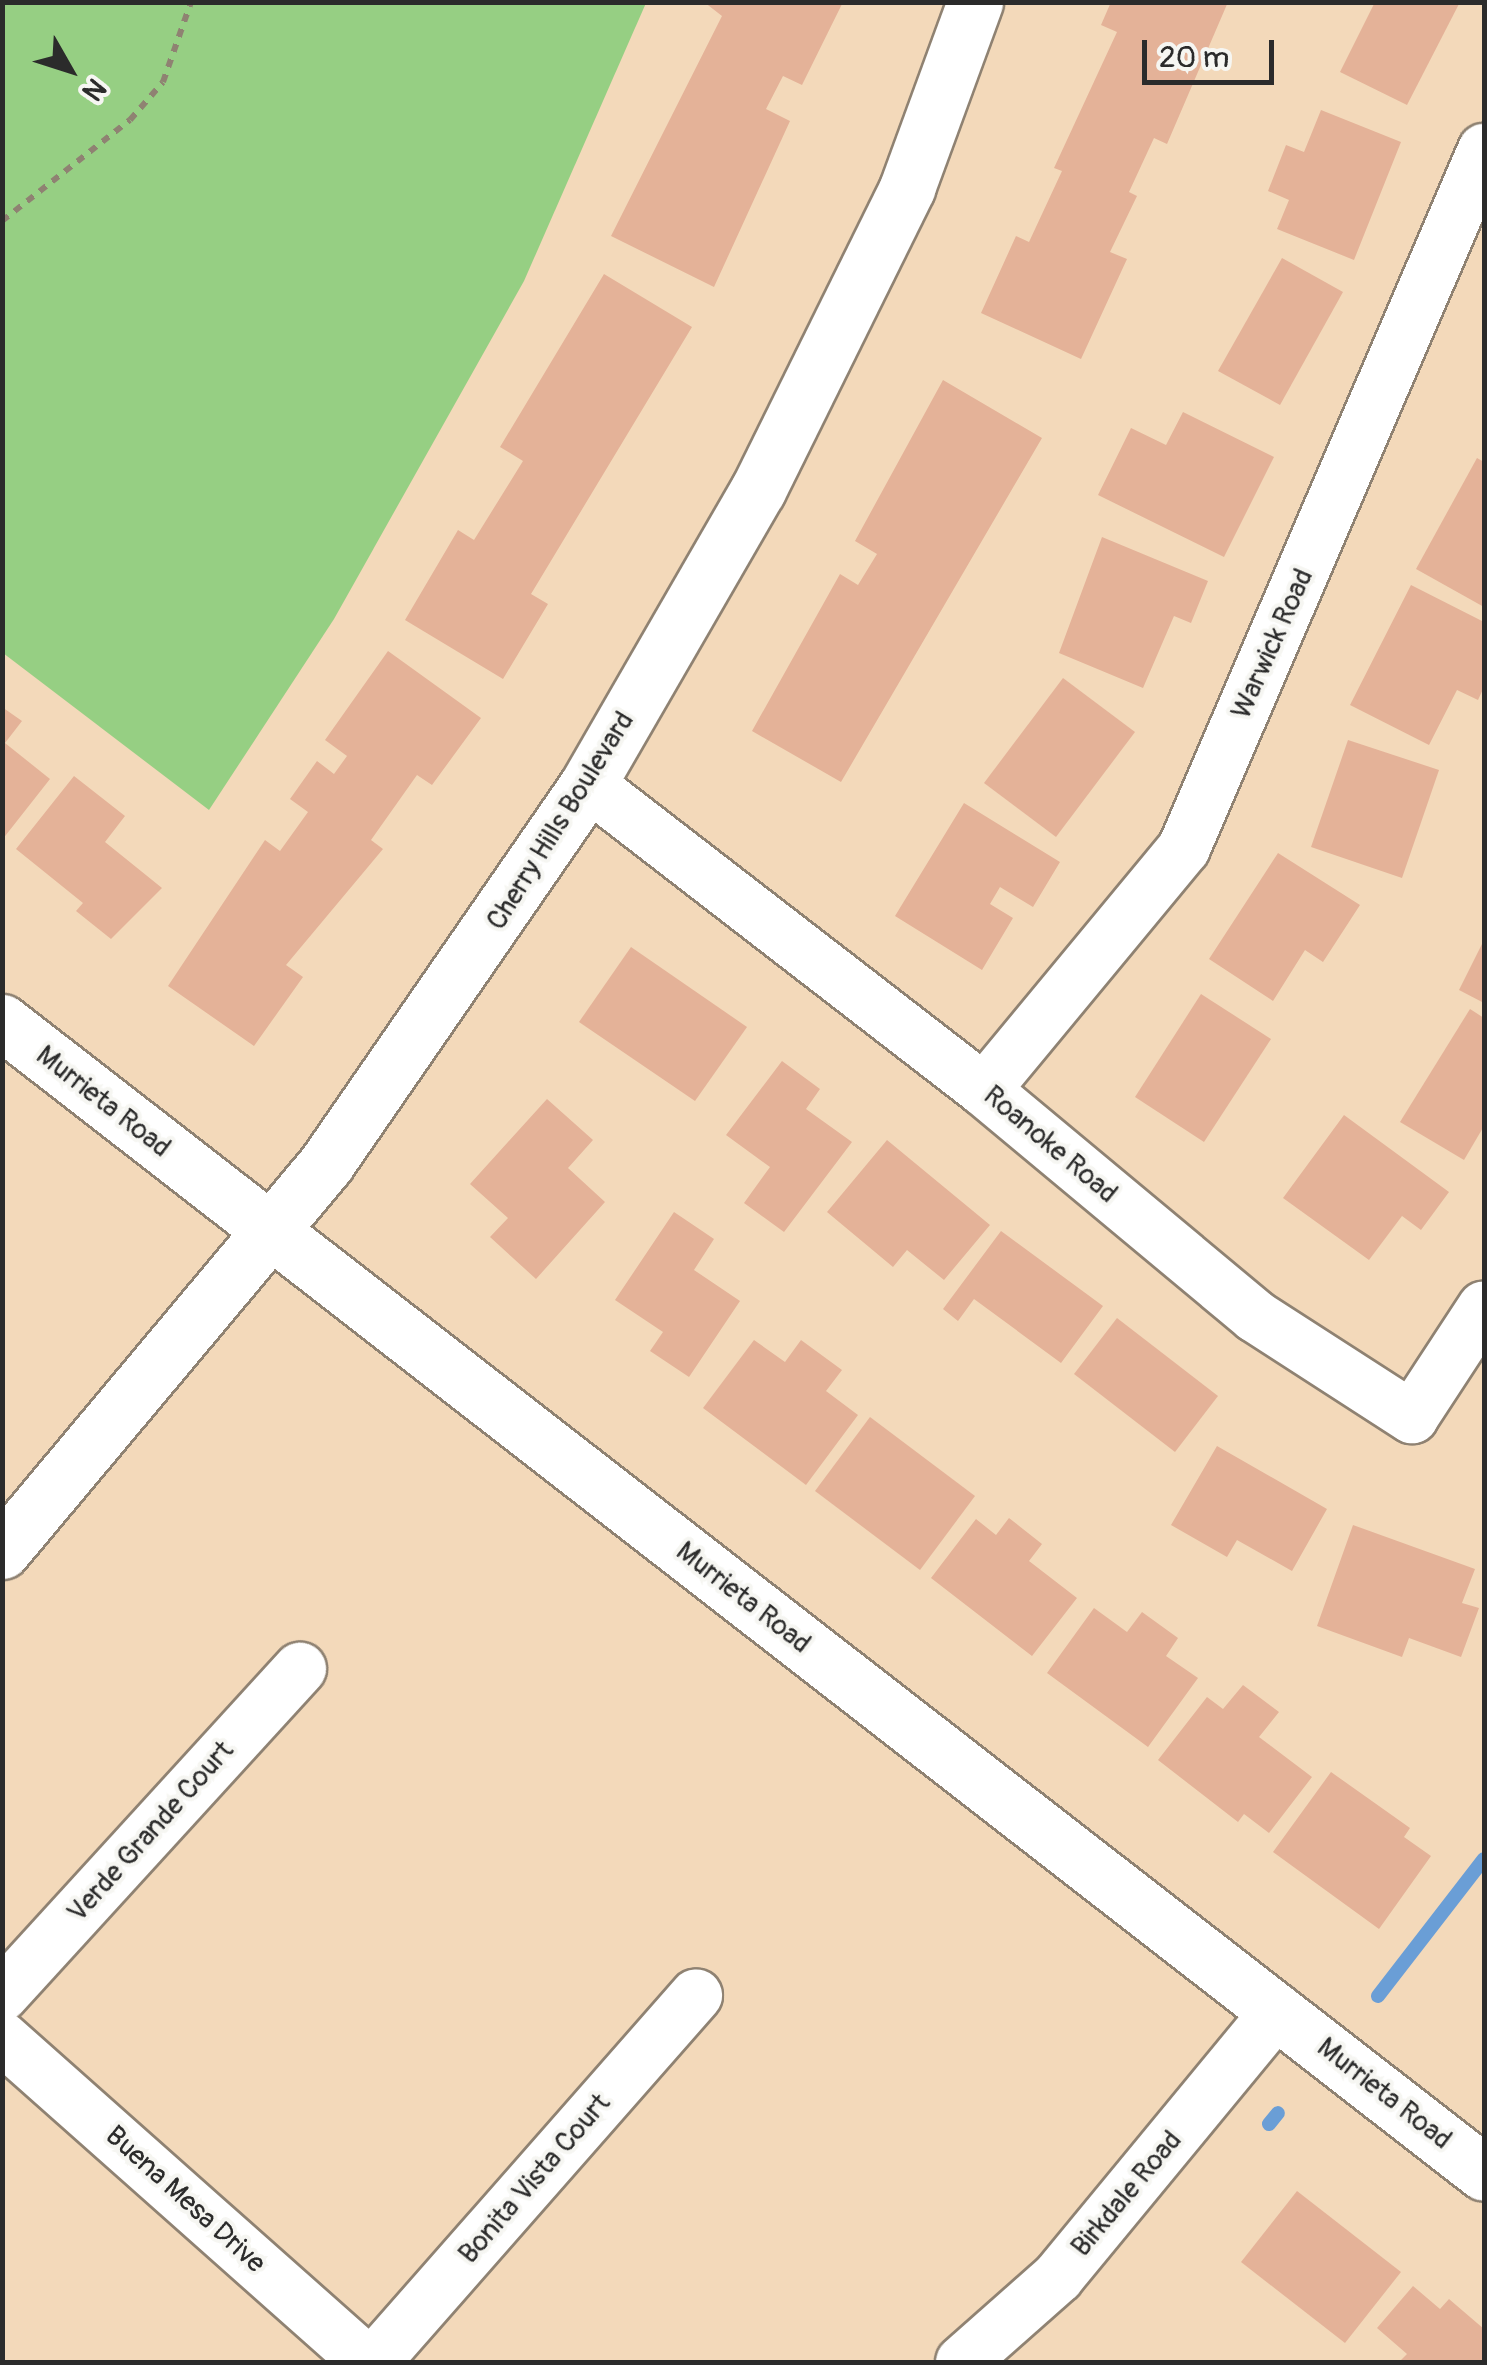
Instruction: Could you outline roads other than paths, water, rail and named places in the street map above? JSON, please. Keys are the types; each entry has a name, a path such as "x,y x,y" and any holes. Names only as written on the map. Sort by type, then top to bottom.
{"main road":[{"name":"Cherry Hills Boulevard","path":"2,1551 270,1232 438,1014 588,784 758,490 907,188 975,2"},
{"name":"Murrieta Road","path":"2,1022 1484,2174"}],"street":[{"name":"Warwick Road","path":"984,1090 1184,848 1484,150"},
{"name":"Roanoke Road","path":"588,784 984,1090 1255,1316 1412,1418 1484,1307"},
{"name":"Verde Grande Court","path":"2,1995 300,1669"},
{"name":"Bonita Vista Court","path":"370,2362 696,1994"},
{"name":"Birkdale Road","path":"962,2362 1058,2276 1277,2011"},
{"name":"Buena Mesa Drive","path":"2,2038 370,2362"}],"waterway":[{"path":"1378,1996 1484,1859"},
{"path":"1269,2124 1278,2113"}]}
